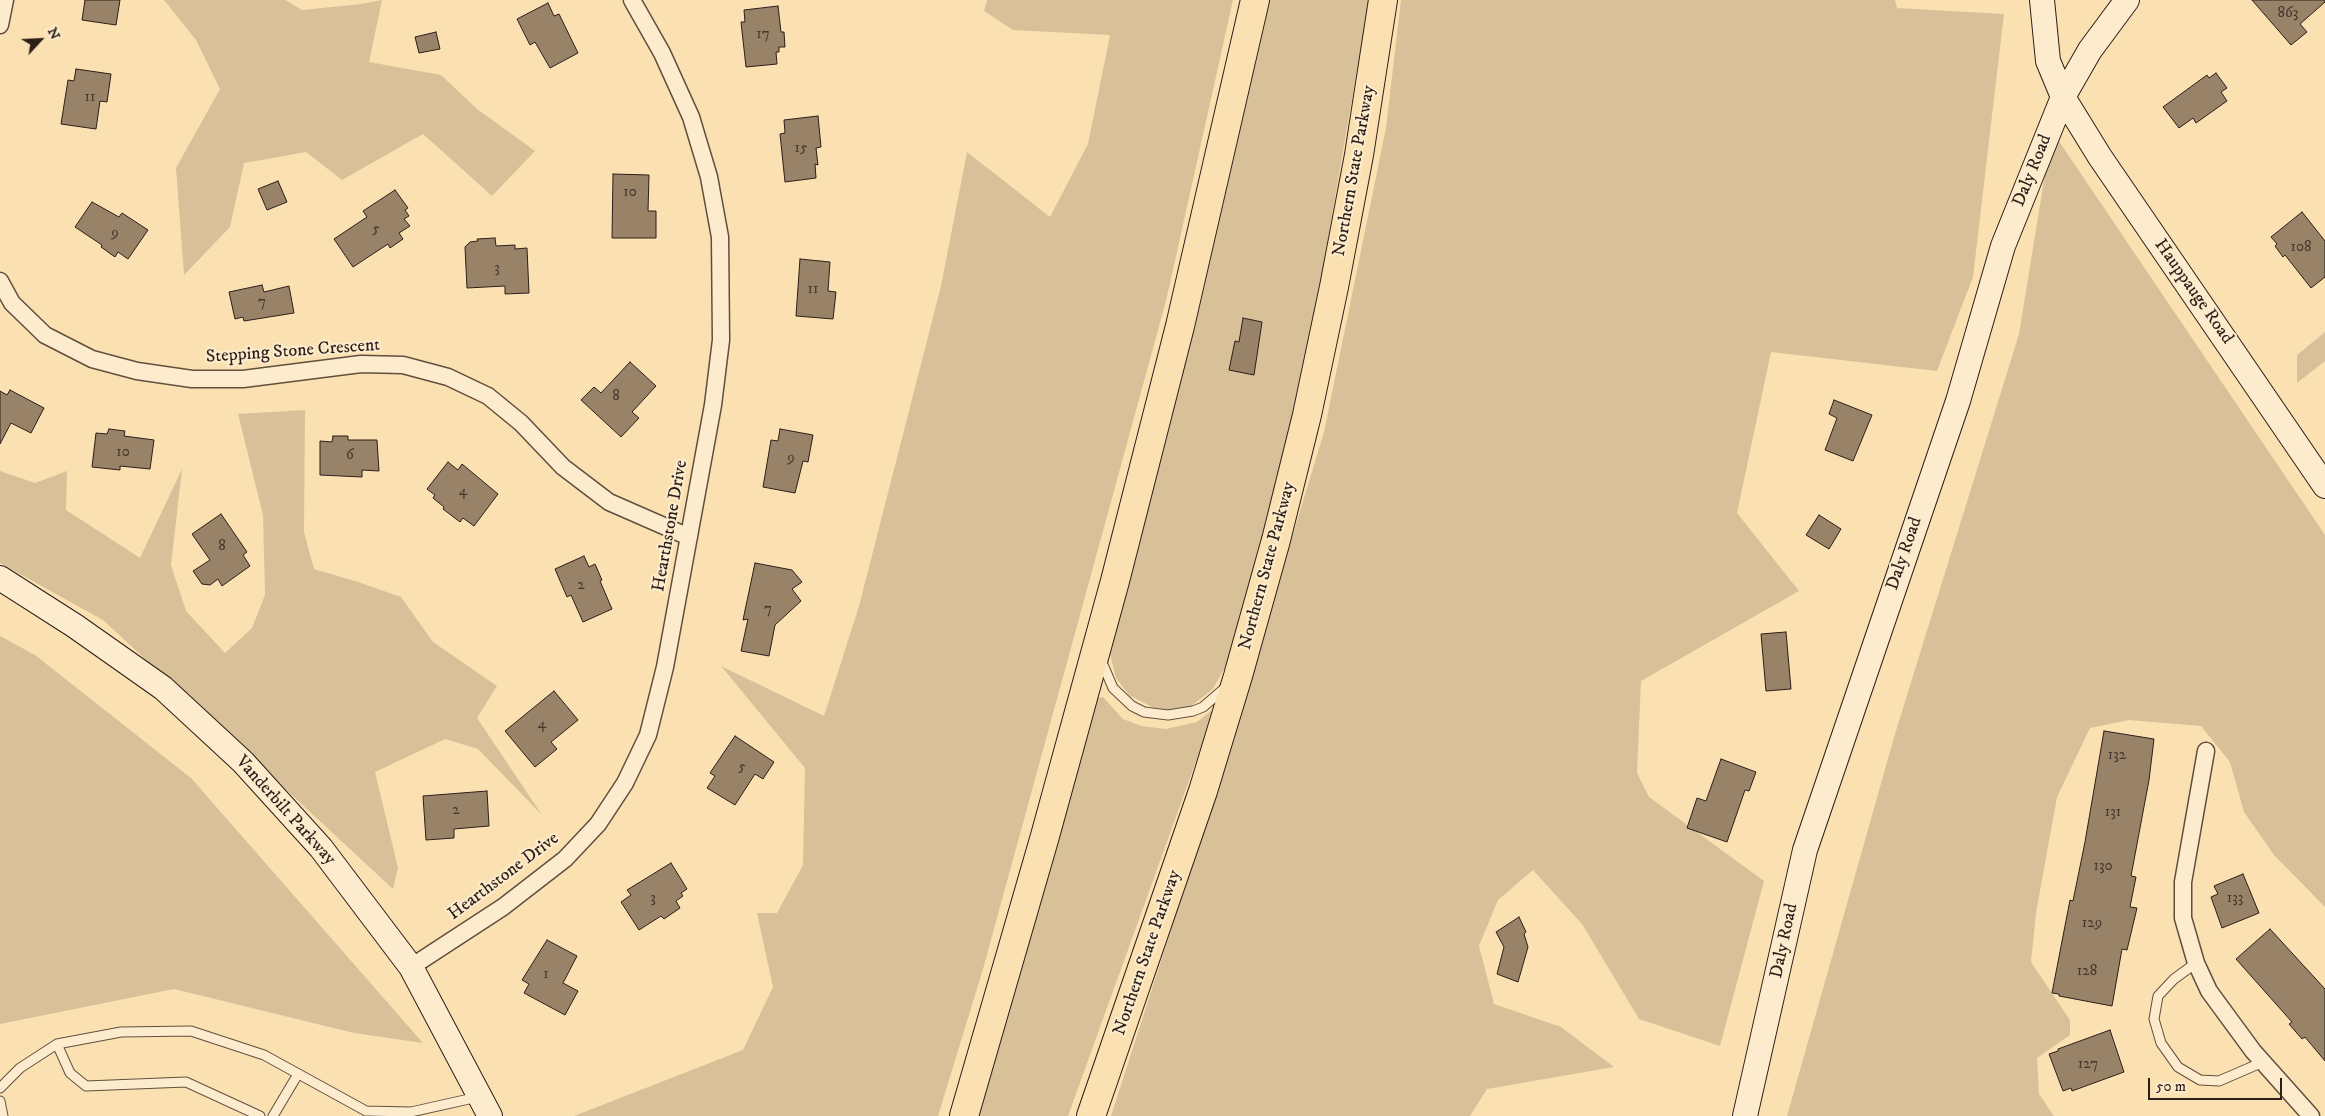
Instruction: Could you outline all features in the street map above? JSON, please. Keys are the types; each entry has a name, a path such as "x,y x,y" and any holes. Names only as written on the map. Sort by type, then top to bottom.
{"highway":[{"path":"964,1116 1053,809 1098,643 1178,335 1255,0"},
{"name":"Northern State Parkway","path":"1091,1116 1183,852 1238,676 1292,476 1321,350 1347,222 1383,0"}],"main road":[{"path":"2042,0 2048,61 2063,97"},
{"name":"Daly Road","path":"1745,1116 1805,850 1958,402 2003,246 2063,97 2090,50 2127,0"},
{"name":"Hauppauge Road","path":"2063,97 2100,157 2325,486"},
{"name":"Vanderbilt Parkway","path":"0,578 75,626 163,688 243,762 321,848 411,967 486,1106"}],"street":[{"path":"0,25 5,0"},
{"name":"Hearthstone Drive","path":"411,967 503,907 565,859 598,824 620,792 648,735 665,667 713,405 721,340 720,237 709,177 691,117 662,53 632,0"},
{"name":"Stepping Stone Crescent","path":"0,281 12,303 45,335 92,359 137,371 192,378 243,379 361,364 403,365 448,377 488,396 521,423 563,467 609,502 689,537"},
{"path":"2206,751 2183,882 2183,918 2196,963 2209,991 2263,1062 2311,1116"}],"lane":[{"path":"1098,643 1102,663 1113,688 1132,706 1144,712 1168,715 1193,711 1214,699 1238,676"},
{"path":"2196,963 2174,979 2158,996 2154,1019 2161,1043 2178,1067 2200,1080 2219,1080 2263,1062"},
{"path":"0,1088 20,1068 57,1044 121,1032 191,1031 264,1055 366,1111 411,1112 486,1106"},
{"path":"57,1044 70,1073 86,1086 186,1082 260,1116"},
{"path":"273,1116 298,1074"},
{"path":"0,1101 3,1116"}],"shaded area":[{"path":"164,0 285,0 302,10 382,0 369,62 441,75 477,109 535,151 492,196 423,134 342,180 306,152 244,163 230,227 184,275 176,168 220,89 196,40"},
{"path":"987,0 1233,0 1166,301 983,969 938,1116 574,1116 743,1050 773,987 757,913 777,913 803,865 805,768 721,666 824,716 859,606 941,286 967,152 1050,217 1088,144 1110,35 1013,30 984,11"},
{"path":"1265,0 1369,0 1307,360 1243,611 1225,667 1213,689 1191,706 1171,710 1154,708 1129,695 1116,678 1109,650"},
{"path":"1401,0 1895,0 1897,8 2004,14 1973,277 1937,371 1771,352 1737,513 1799,591 1641,681 1637,773 1649,797 1764,881 1720,1046 1639,1019 1582,924 1533,870 1498,900 1479,946 1494,1004 1561,1027 1614,1067 1487,1089 1470,1116 1111,1116 1209,812 1324,432 1386,128"},
{"path":"2052,131 2325,535 2325,907 2274,855 2244,812 2230,762 2201,726 2129,720 2090,728 2057,797 2036,913 2031,962 2070,1020 2070,1035 2037,1058 2039,1094 2054,1116 1787,1116 1895,734 2019,334"},
{"path":"2325,332 2325,361 2297,383 2297,355"},
{"path":"305,410 304,532 314,569 401,597 433,642 497,686 477,718 542,815 478,749 445,739 375,772 398,868 393,889 103,620 0,563 0,471 35,483 67,471 66,510 140,558 182,469 171,565 186,611 225,653 252,628 265,595 263,515 238,414"},
{"path":"0,636 35,655 191,778 423,1043 354,1033 174,989 0,1024"},
{"path":"1103,697 1123,719 1141,726 1166,729 1197,722 1212,710 1212,717 1068,1116 977,1116 1083,740 1097,698"}],"building":[{"path":"85,0 120,0 116,25 82,20"},
{"path":"2252,0 2325,0 2325,2 2300,24 2307,32 2291,45"},
{"path":"548,3 554,16 559,14 578,53 550,68 535,42 530,45 517,19"},
{"path":"778,6 781,32 784,32 785,47 779,47 779,52 776,52 777,64 746,67 741,22 745,22 744,10"},
{"path":"436,32 440,49 419,53 415,37"},
{"path":"76,69 111,74 107,102 100,101 96,129 61,124 68,80 74,81"},
{"path":"2216,73 2227,88 2221,92 2227,101 2196,123 2193,118 2179,128 2163,107 2207,75 2209,78"},
{"path":"818,116 821,147 816,148 818,165 815,164 816,178 785,182 780,134 785,133 784,120"},
{"path":"613,174 649,175 648,211 656,211 656,238 612,238"},
{"path":"278,181 287,202 267,210 258,189"},
{"path":"395,190 408,208 405,210 409,216 404,219 410,226 399,233 403,239 390,248 388,244 353,267 334,239 367,217 363,211"},
{"path":"92,202 119,217 122,213 148,230 128,259 118,252 115,257 101,247 102,245 75,227"},
{"path":"2302,212 2325,241 2325,277 2311,288 2285,255 2283,257 2275,246 2277,244 2271,237"},
{"path":"495,238 496,246 515,245 515,249 527,248 529,293 505,294 505,286 467,288 465,247 470,242 478,241 477,239"},
{"path":"800,259 830,262 828,291 836,292 833,319 796,316"},
{"path":"262,285 264,292 289,286 294,313 244,321 243,317 235,319 229,292"},
{"path":"1243,318 1262,322 1254,375 1229,370 1235,341 1239,342"},
{"path":"630,362 656,386 632,412 639,418 621,437 581,400 594,387 601,393"},
{"path":"10,390 44,408 31,433 11,423 0,444 0,391 7,395"},
{"path":"1834,400 1872,415 1853,461 1825,450 1837,418 1829,414"},
{"path":"109,429 125,431 124,436 154,440 150,469 120,466 120,470 92,467 96,433 107,434"},
{"path":"780,429 813,435 808,462 803,461 795,493 763,487 771,440 778,441"},
{"path":"333,436 348,436 348,440 377,440 379,471 362,470 362,477 320,475 320,441 332,442"},
{"path":"448,462 458,470 462,464 498,494 474,526 463,518 460,522 443,509 444,507 433,498 435,495 427,489"},
{"path":"221,514 247,552 243,555 250,566 222,586 218,579 210,585 202,584 193,571 210,560 192,534"},
{"path":"1819,515 1841,529 1829,549 1806,535"},
{"path":"584,556 589,567 595,564 612,609 583,622 571,595 567,597 555,569"},
{"path":"755,563 792,570 802,582 792,589 801,601 775,625 769,656 741,651 748,619 743,620"},
{"path":"1786,632 1791,689 1766,691 1761,634"},
{"path":"554,691 578,720 551,742 557,749 535,767 505,731"},
{"path":"2104,731 2154,739 2149,780 2131,876 2136,877 2130,907 2137,908 2127,950 2122,949 2112,1006 2052,993 2070,900 2073,901 2085,842"},
{"path":"735,736 774,762 763,779 755,774 735,805 707,788 715,776 710,773"},
{"path":"1721,759 1756,772 1749,791 1745,790 1727,842 1687,828 1697,798 1706,801"},
{"path":"487,791 489,826 454,829 454,838 426,840 423,796"},
{"path":"671,863 687,889 681,893 683,896 676,901 680,908 664,919 661,916 639,930 621,902 631,895 627,890"},
{"path":"2243,874 2259,913 2222,928 2211,897 2218,894 2214,886"},
{"path":"1519,917 1526,932 1524,934 1528,947 1518,982 1497,974 1504,947 1496,932"},
{"path":"2270,929 2325,989 2325,1061 2305,1037 2302,1039 2289,1024 2292,1022 2236,959"},
{"path":"547,940 577,956 563,983 578,991 565,1015 524,993 529,984 522,980"},
{"path":"2110,1030 2124,1072 2072,1091 2071,1088 2063,1091 2049,1054"}]}
